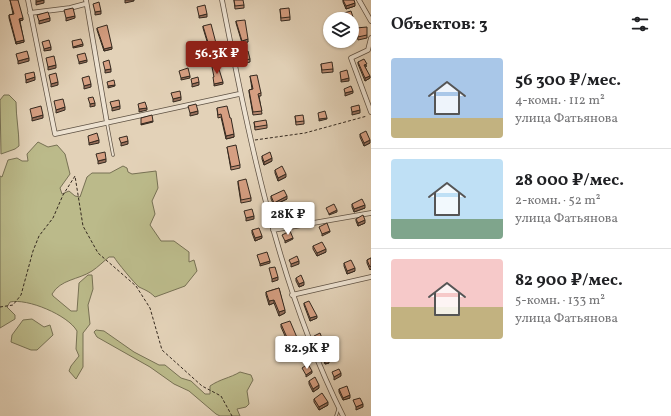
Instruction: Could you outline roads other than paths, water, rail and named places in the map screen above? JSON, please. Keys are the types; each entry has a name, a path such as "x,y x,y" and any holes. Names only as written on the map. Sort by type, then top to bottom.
{"street":[{"path":"28,0 55,134 239,94"},
{"path":"222,0 239,94 273,230 292,295 343,416"},
{"path":"359,0 371,21"},
{"path":"30,13 70,8 85,2 107,123"},
{"path":"371,38 368,50 351,58 371,114"},
{"path":"273,230 371,213"},
{"path":"292,295 371,278"}],"lane":[{"path":"107,123 113,155"},
{"path":"336,416 339,407"}]}
